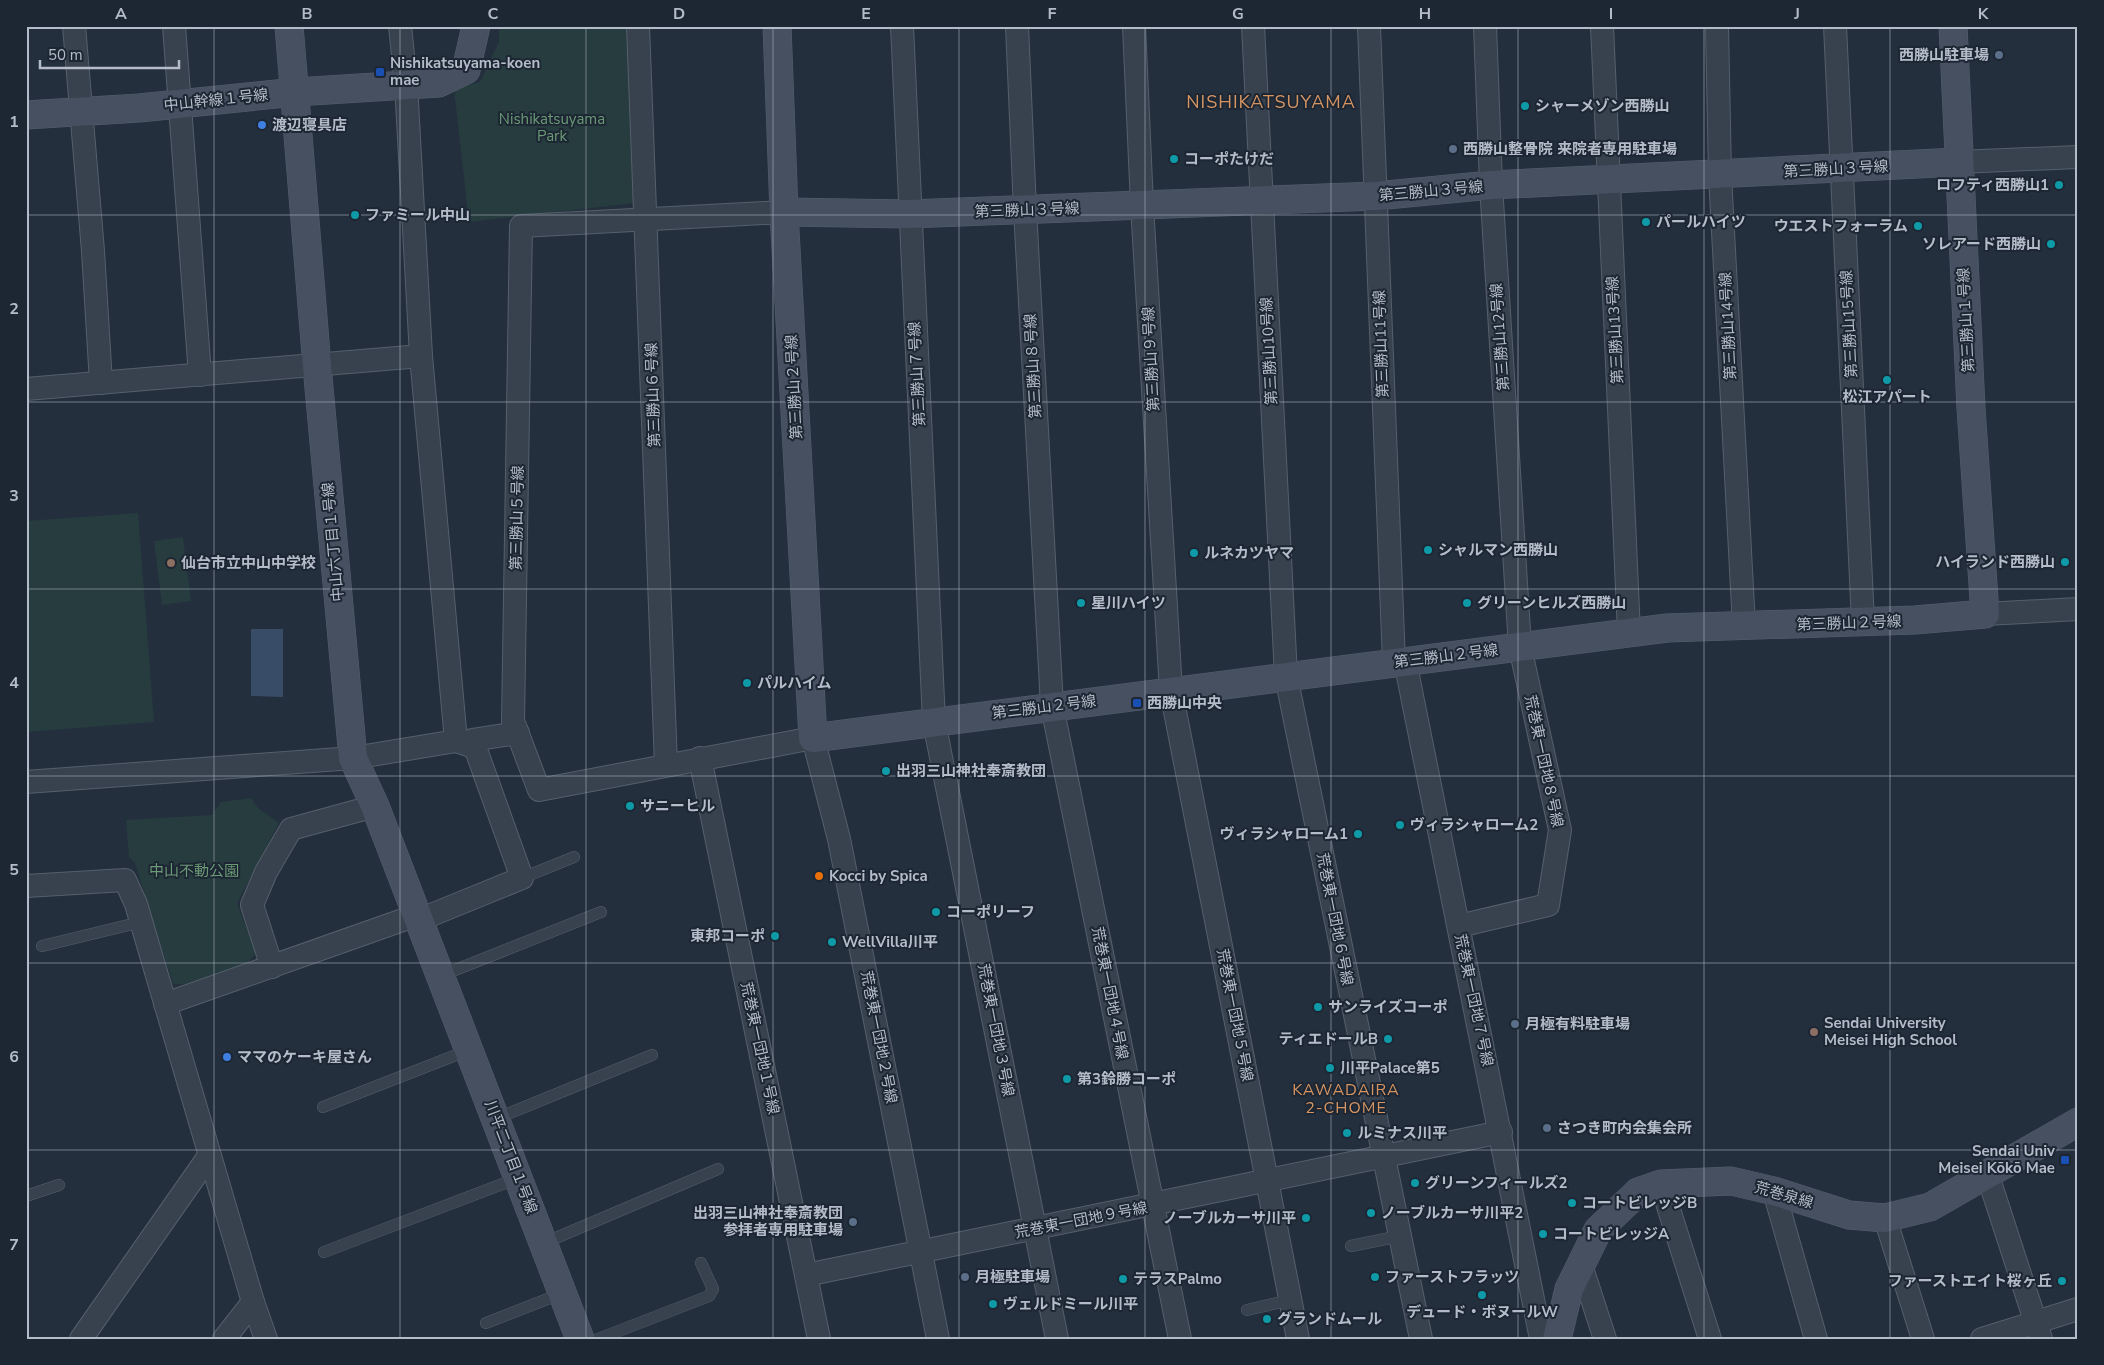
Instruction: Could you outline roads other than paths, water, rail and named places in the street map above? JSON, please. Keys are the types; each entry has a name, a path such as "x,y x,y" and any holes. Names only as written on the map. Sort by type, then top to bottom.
{"street":[{"path":"74,26 93,251 101,383"},
{"path":"174,26 200,375"},
{"name":"中山六丁目１号線","path":"289,26 296,92 317,366 353,758 375,806 440,976"},
{"path":"400,26 406,84 421,356 462,743"},
{"path":"406,84 438,82 466,70 476,26"},
{"name":"第三勝山６号線","path":"638,26 666,765"},
{"name":"第三勝山２号線","path":"777,26 784,212 812,738 1667,628 1863,622 1985,614"},
{"name":"第三勝山７号線","path":"902,26 909,214 934,722"},
{"name":"第三勝山８号線","path":"1017,26 1052,706"},
{"name":"第三勝山９号線","path":"1134,26 1142,205 1171,691"},
{"name":"第三勝山10号線","path":"1253,26 1286,676"},
{"name":"第三勝山11号線","path":"1368,26 1400,662"},
{"name":"第三勝山12号線","path":"1485,26 1491,186 1520,647"},
{"name":"第三勝山13号線","path":"1602,26 1629,633"},
{"name":"第三勝山14号線","path":"1717,26 1720,175 1744,626"},
{"name":"第三勝山15号線","path":"1835,26 1863,622"},
{"name":"第三勝山１号線","path":"1953,26 1958,162 1985,614"},
{"name":"中山幹線１号線","path":"26,115 180,105 296,92 406,84"},
{"name":"第三勝山３号線","path":"784,212 909,214 1376,196 1491,186 2078,157"},
{"name":"第三勝山５号線","path":"784,212 521,226 513,721 539,790 812,738"},
{"path":"26,389 421,356"},
{"path":"1985,614 2078,609"},
{"name":"荒巻東一団地８号線","path":"1459,926 1548,905 1560,830 1520,647"},
{"name":"荒巻東一団地７号線","path":"1400,662 1459,926 1541,1339"},
{"name":"荒巻東一団地６号線","path":"1286,676 1382,1156 1421,1339"},
{"name":"荒巻東一団地５号線","path":"1171,691 1298,1339"},
{"name":"荒巻東一団地４号線","path":"1052,706 1180,1339"},
{"name":"荒巻東一団地３号線","path":"934,722 1057,1339"},
{"path":"26,782 353,758 518,733"},
{"name":"荒巻東一団地２号線","path":"812,738 839,839 938,1339"},
{"path":"165,1004 418,918 522,878 475,746 462,743"},
{"name":"荒巻東一団地１号線","path":"700,758 819,1339"},
{"path":"272,967 252,905 266,872 291,830 375,806"},
{"path":"26,886 125,880 141,922 252,1302 266,1339"},
{"name":"川平二丁目１号線","path":"440,976 580,1339"},
{"name":"荒巻泉線","path":"1557,1339 1570,1289 1598,1230 1638,1192 1661,1184 1731,1181 1774,1191 1849,1215 1885,1218 1930,1206 2078,1122"},
{"name":"荒巻東一団地９号線","path":"806,1275 1153,1206 1267,1179 1501,1132"},
{"path":"85,1337 209,1156"},
{"path":"1987,1173 2039,1330"},
{"path":"1661,1184 1710,1339"},
{"path":"1774,1191 1816,1339"},
{"path":"1885,1218 1923,1339"},
{"path":"1581,1265 1605,1339"},
{"path":"224,1339 252,1302"},
{"path":"1982,1339 2039,1330 2078,1309"}],"lane":[{"path":"522,878 574,857"},
{"path":"440,976 601,912"},
{"path":"42,946 141,922"},
{"path":"323,1107 469,1050"},
{"path":"496,1119 652,1056"},
{"path":"544,1243 718,1168"},
{"path":"324,1252 518,1178"},
{"path":"26,1196 59,1184"},
{"path":"1351,1246 1400,1236"},
{"path":"598,1339 709,1296 713,1289 701,1263"},
{"path":"486,1323 563,1293"},
{"path":"1247,1310 1290,1300"}],"water":[{"path":"251,629 283,629 283,697 251,696"}],"place":[{"name":"西勝山駐車場","path":"1999,55"},
{"name":"Nishikatsuyama-koen mae","path":"380,72"},
{"name":"シャーメゾン西勝山","path":"1525,106"},
{"name":"渡辺寝具店","path":"262,125"},
{"name":"西勝山整骨院 来院者専用駐車場","path":"1453,149"},
{"name":"コーポたけだ","path":"1174,159"},
{"name":"ロフティ西勝山1","path":"2059,185"},
{"name":"ファミール中山","path":"355,215"},
{"name":"パールハイツ","path":"1646,222"},
{"name":"ウエストフォーラム","path":"1918,226"},
{"name":"ソレアード西勝山","path":"2051,244"},
{"name":"松江アパート","path":"1887,380"},
{"name":"シャルマン西勝山","path":"1428,550"},
{"name":"ルネカツヤマ","path":"1194,553"},
{"name":"ハイランド西勝山","path":"2065,562"},
{"name":"仙台市立中山中学校","path":"171,563"},
{"name":"星川ハイツ","path":"1081,603"},
{"name":"グリーンヒルズ西勝山","path":"1467,603"},
{"name":"パルハイム","path":"747,683"},
{"name":"西勝山中央","path":"1137,703"},
{"name":"出羽三山神社奉斎教団","path":"886,771"},
{"name":"サニーヒル","path":"630,806"},
{"name":"ヴィラシャローム2","path":"1400,825"},
{"name":"ヴィラシャローム1","path":"1358,834"},
{"name":"Kocci by Spica","path":"819,876"},
{"name":"コーポリーフ","path":"936,912"},
{"name":"東邦コーポ","path":"775,936"},
{"name":"WellVilla川平","path":"832,942"},
{"name":"サンライズコーポ","path":"1318,1007"},
{"name":"月極有料駐車場","path":"1515,1024"},
{"name":"Sendai University Meisei High School","path":"1814,1032"},
{"name":"ティエドールB","path":"1388,1039"},
{"name":"ママのケーキ屋さん","path":"227,1057"},
{"name":"川平Palace第5","path":"1330,1068"},
{"name":"第3鈴勝コーポ","path":"1067,1079"},
{"name":"さつき町内会集会所","path":"1547,1128"},
{"name":"ルミナス川平","path":"1347,1133"},
{"name":"Sendai Univ Meisei Kōkō Mae","path":"2065,1160"},
{"name":"グリーンフィールズ2","path":"1415,1183"},
{"name":"コートビレッジB","path":"1572,1203"},
{"name":"ノーブルカーサ川平2","path":"1371,1213"},
{"name":"ノーブルカーサ川平","path":"1306,1218"},
{"name":"出羽三山神社奉斎教団 参拝者専用駐車場","path":"853,1222"},
{"name":"コートビレッジA","path":"1543,1234"},
{"name":"月極駐車場","path":"965,1277"},
{"name":"ファーストフラッツ","path":"1375,1277"},
{"name":"テラスPalmo","path":"1123,1279"},
{"name":"ファーストエイト桜ヶ丘","path":"2062,1281"},
{"name":"デュード・ボヌールW","path":"1482,1295"},
{"name":"ヴェルドミール川平","path":"993,1304"},
{"name":"グランドムール","path":"1267,1319"}],"district":[{"name":"NISHIKATSUYAMA","path":"1271,102"},
{"name":"KAWADAIRA 2-CHOME","path":"1346,1098"}],"park label":[{"name":"Nishikatsuyama Park","path":"552,128"},
{"name":"中山不動公園","path":"194,871"}]}
